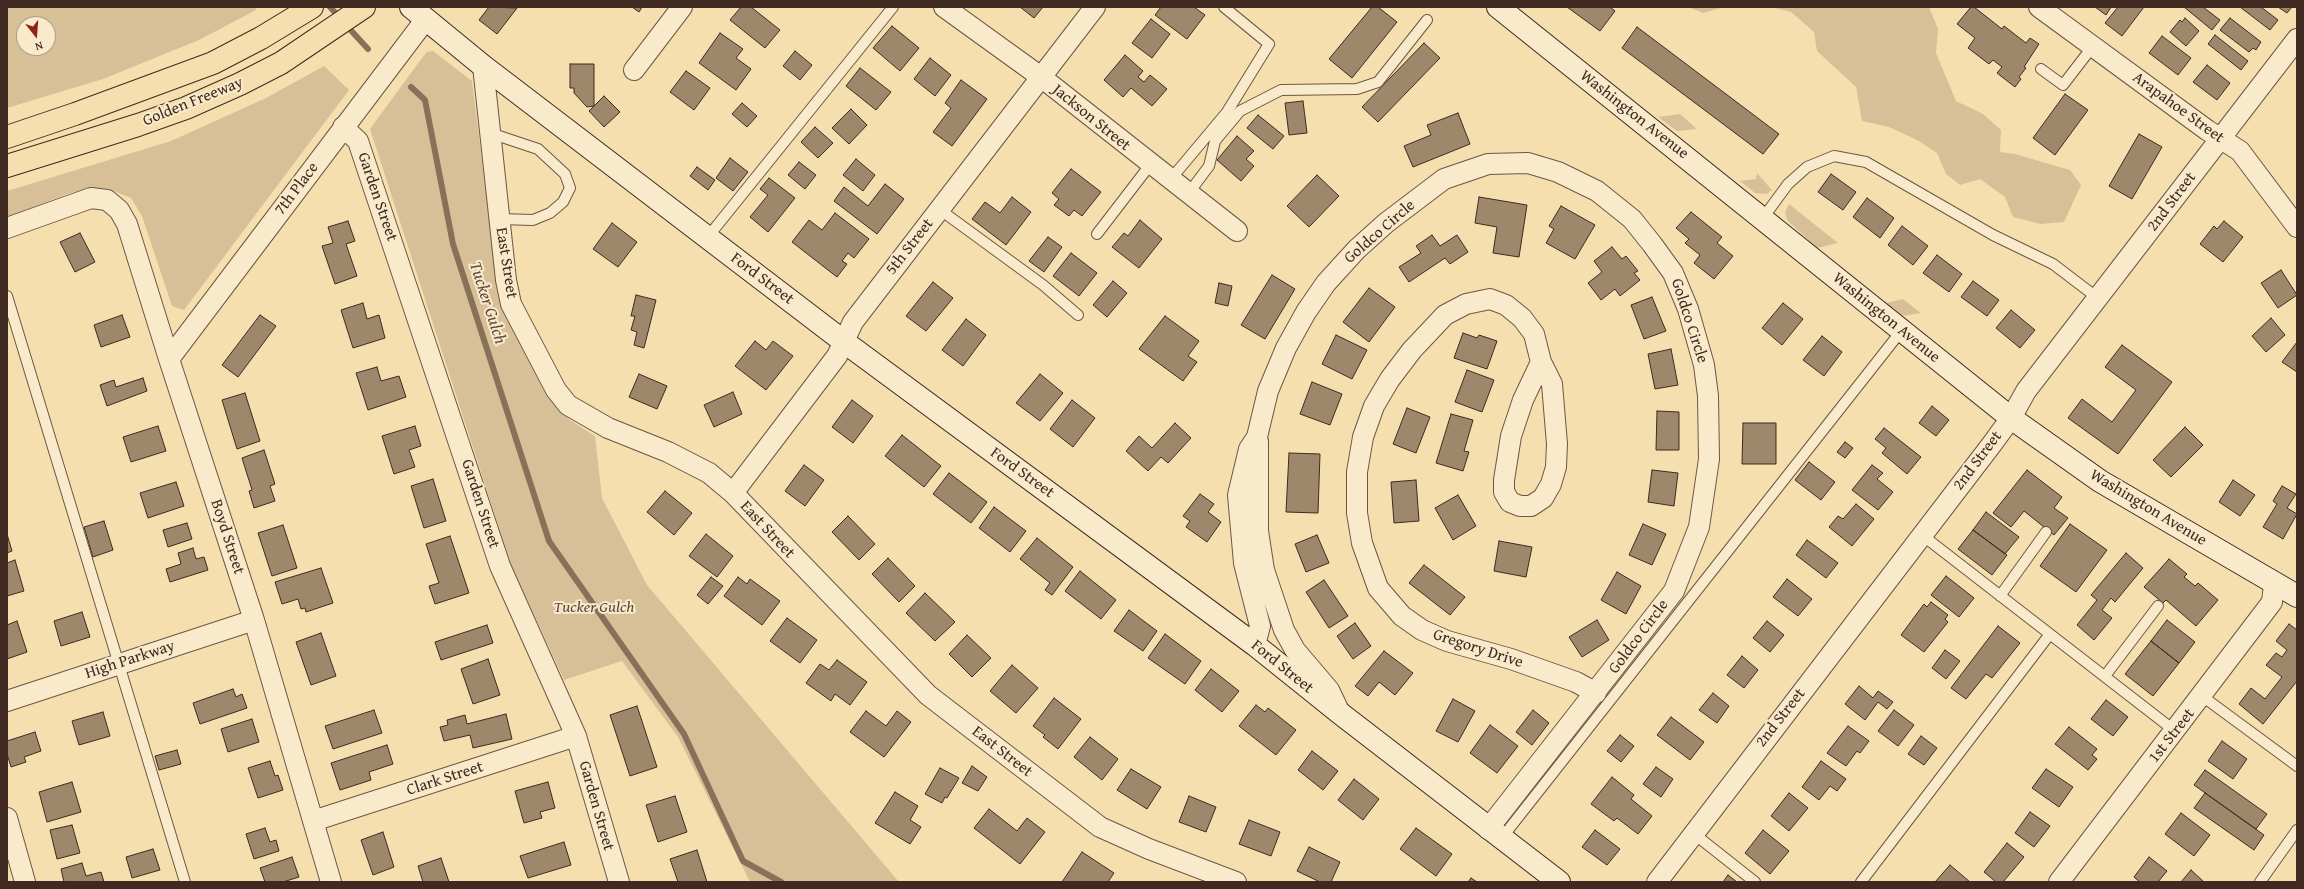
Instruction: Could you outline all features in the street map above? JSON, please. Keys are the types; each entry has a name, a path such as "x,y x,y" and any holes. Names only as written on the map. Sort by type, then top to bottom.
{"highway":[{"name":"Golden Freeway","path":"7,137 75,114 213,63 261,38 312,7"},
{"name":"Golden Freeway","path":"7,166 145,123 186,108 240,84 280,63 364,7"}],"street":[{"path":"634,70 682,7"},
{"name":"Jackson Street","path":"944,7 1041,77 1150,165 1237,231"},
{"name":"5th Street","path":"733,493 836,356 853,322 1095,7"},
{"name":"Washington Avenue","path":"1498,7 1764,218 2011,418 2100,481 2274,585 2297,596"},
{"name":"Arapahoe Street","path":"2039,7 2221,140 2240,151 2297,227"},
{"name":"Ford Street","path":"418,13 483,66 843,341 1255,645 1341,714 1559,882"},
{"name":"7th Place","path":"168,359 377,84 402,49 418,13"},
{"name":"2nd Street","path":"1657,882 2011,418 2026,392 2099,299 2297,39"},
{"name":"East Street","path":"483,66 506,280 511,304 560,395 568,405 608,428 668,452 709,473 733,493 928,694 1100,827 1149,850 1236,882"},
{"name":"Garden Street","path":"343,127 358,141 500,566 576,736 619,882"},
{"name":"Goldco Circle","path":"1341,714 1328,690 1295,650 1284,630 1264,570 1258,531 1257,437 1268,392 1286,348 1306,312 1326,283 1357,249 1380,228 1444,179 1488,164 1528,163 1558,172 1597,191 1632,219 1673,273 1688,309 1704,365 1708,396 1709,459 1699,527 1674,591 1596,693 1495,834"},
{"name":"Boyd Street","path":"7,228 91,198 107,200 119,210 127,224 168,359 254,620 331,882"},
{"name":"Gregory Drive","path":"1541,362 1524,400 1511,436 1504,480 1504,492 1510,502 1520,506 1531,506 1543,498 1551,484 1556,467 1557,444 1552,384 1541,362 1534,334 1522,318 1506,305 1490,299 1466,304 1444,315 1412,350 1390,379 1374,406 1363,437 1357,472 1357,513 1362,542 1378,588 1402,616 1422,630 1447,641 1511,659 1576,682 1596,693"},
{"name":"Goldco Circle","path":"1255,645 1260,626 1244,563 1238,495 1249,449 1257,437"},
{"name":"1st Street","path":"2059,882 2272,602 2274,585"},
{"name":"High Parkway","path":"7,700 254,620"},
{"name":"Clark Street","path":"313,821 576,736"},
{"path":"7,818 25,882"}],"lane":[{"path":"708,238 893,7"},
{"path":"1170,180 1227,112 1269,44 1224,7"},
{"path":"1188,194 1209,166 1215,141 1240,111 1281,90 1357,89 1378,82 1427,20"},
{"path":"2041,69 2063,85 2093,46"},
{"path":"490,133 538,149 566,174 570,188 563,202 550,213 533,220 500,219"},
{"path":"1764,218 1788,184 1807,167 1834,156 1866,162 1993,235 2053,264 2099,299"},
{"path":"1097,234 1150,165"},
{"path":"939,210 1043,285 1078,315"},
{"path":"7,296 185,882"},
{"path":"1495,834 1902,330"},
{"path":"2000,596 2046,532"},
{"path":"1922,535 2175,731"},
{"path":"2105,676 2158,606"},
{"path":"1861,882 2050,634"},
{"path":"2202,696 2297,766"},
{"path":"2260,882 2297,830"},
{"path":"1693,833 1755,882"}],"green space":[{"path":"7,7 255,7 256,10 199,40 103,79 7,108"},
{"path":"1688,7 1724,7 1703,13"},
{"path":"1770,7 1929,7 1938,29 1936,53 1956,101 1983,114 2001,130 2000,152 2015,154 2070,170 2081,185 2064,222 2041,224 2013,217 2005,197 1980,179 1960,185 1946,174 1937,153 1917,140 1889,127 1862,121 1856,87 1817,51 1814,32 1791,12"},
{"name":"Tucker Gulch","path":"433,51 472,81 499,297 503,309 552,401 570,420 595,436 602,498 647,585 899,882 750,882 678,737 622,661 564,680 510,562 370,129 427,52"},
{"path":"324,66 349,90 184,310 172,306 142,216 131,198 109,189 90,188 67,194 7,218 7,191 171,141 266,98"},
{"path":"1680,114 1697,129 1677,131 1658,117"},
{"path":"1757,173 1772,190 1767,194 1755,193 1740,181 1756,179"},
{"path":"1789,204 1838,243 1817,248 1787,220 1785,212"},
{"path":"1903,299 1921,313 1902,316 1886,303"}],"building":[{"path":"489,7 517,8 497,34 479,20"},
{"path":"632,7 642,7 639,12"},
{"path":"741,7 751,7 780,30 765,48 730,20"},
{"path":"1020,7 1043,7 1034,18"},
{"path":"1161,7 1194,7 1205,15 1187,39 1155,15"},
{"path":"1372,7 1378,7 1397,22 1352,78 1329,59"},
{"path":"1567,7 1610,7 1615,11 1600,31"},
{"path":"1971,7 1974,7 2002,29 2004,26 2026,43 2030,38 2039,44 2024,67 2026,68 2019,77 2021,79 2015,87 1997,73 2002,67 1993,60 1989,64 1968,48 1975,38 1957,24"},
{"path":"2095,7 2111,7 2106,15"},
{"path":"2118,7 2144,7 2122,36 2105,23"},
{"path":"2184,7 2203,7 2220,20 2212,30"},
{"path":"2240,7 2261,7 2278,20 2270,30"},
{"path":"2278,7 2292,7 2287,13"},
{"path":"2185,18 2199,31 2186,46 2170,32 2180,20 2182,22"},
{"path":"2230,18 2261,42 2256,50 2253,48 2249,52 2220,30"},
{"path":"1151,19 1170,34 1152,58 1132,43"},
{"path":"892,26 919,48 900,71 873,48"},
{"path":"1637,27 1779,134 1763,154 1622,48"},
{"path":"720,33 743,49 736,58 751,69 736,90 699,63"},
{"path":"2215,35 2248,61 2241,70 2208,44"},
{"path":"2162,36 2191,58 2178,75 2149,53"},
{"path":"1424,43 1440,58 1378,122 1362,107"},
{"path":"795,51 812,65 800,80 783,66"},
{"path":"1125,55 1143,71 1138,77 1144,82 1150,75 1167,89 1152,106 1131,88 1123,97 1104,80"},
{"path":"930,58 951,75 935,96 914,79"},
{"path":"570,64 594,64 594,106 587,107 574,93 574,88 570,88"},
{"path":"2207,65 2230,83 2217,100 2193,82"},
{"path":"860,68 891,92 876,110 846,86"},
{"path":"686,71 710,88 694,110 670,92"},
{"path":"961,80 987,99 952,146 933,132 951,108 945,103"},
{"path":"2065,94 2088,110 2055,155 2033,138"},
{"path":"604,96 620,112 604,127 589,111"},
{"path":"1303,101 1307,133 1289,135 1285,103"},
{"path":"742,103 757,116 747,127 732,114"},
{"path":"851,109 867,125 849,144 832,128"},
{"path":"1458,113 1470,144 1413,167 1404,146 1431,135 1427,125"},
{"path":"1258,115 1284,136 1273,149 1247,128"},
{"path":"815,127 833,143 818,158 801,142"},
{"path":"2139,134 2162,147 2132,199 2109,186"},
{"path":"1237,136 1254,151 1246,159 1254,166 1241,181 1217,160"},
{"path":"730,158 748,172 733,191 716,178"},
{"path":"856,159 875,175 863,191 843,175"},
{"path":"799,162 816,175 805,189 788,175"},
{"path":"697,167 715,180 708,190 690,176"},
{"path":"1071,169 1101,192 1082,216 1074,210 1069,216 1054,205 1059,199 1052,193"},
{"path":"1831,174 1856,192 1843,210 1818,192"},
{"path":"1317,175 1339,196 1309,227 1287,206"},
{"path":"769,178 795,198 768,232 750,217 768,195 760,189"},
{"path":"885,184 904,199 877,234 834,201 844,187 868,206"},
{"path":"1012,197 1031,212 1006,245 972,219 985,202 1000,213"},
{"path":"1479,197 1527,205 1519,257 1493,253 1497,227 1475,223"},
{"path":"1867,198 1894,218 1880,238 1853,217"},
{"path":"1561,206 1595,225 1575,259 1546,243 1554,229 1549,226"},
{"path":"1691,212 1722,237 1717,243 1733,256 1714,279 1694,263 1700,255 1685,243 1689,239 1676,228"},
{"path":"835,213 869,239 854,258 848,253 842,261 847,264 837,277 792,242 809,220 822,230"},
{"path":"1140,220 1162,239 1139,268 1112,247 1124,233 1128,236"},
{"path":"348,221 355,241 346,244 357,276 335,284 322,246 333,243 328,227"},
{"path":"2224,221 2243,237 2223,262 2200,244 2214,226 2217,229"},
{"path":"612,223 637,242 618,267 593,249"},
{"path":"1902,226 1928,246 1913,265 1888,245"},
{"path":"80,233 95,262 75,272 60,242"},
{"path":"1432,235 1440,246 1457,235 1468,252 1450,264 1445,258 1409,282 1399,267 1421,253 1416,246"},
{"path":"1048,237 1062,247 1044,272 1029,261"},
{"path":"1612,247 1622,259 1626,256 1638,271 1634,273 1640,280 1620,296 1615,289 1601,300 1588,283 1602,272 1594,261"},
{"path":"1071,253 1097,273 1079,296 1053,276"},
{"path":"1937,255 1962,274 1949,292 1923,273"},
{"path":"2281,270 2297,295 2278,308 2261,283"},
{"path":"1272,275 1295,289 1265,339 1241,325"},
{"path":"1113,281 1127,293 1107,317 1093,305"},
{"path":"1973,281 1999,300 1987,316 1961,297"},
{"path":"933,282 953,298 926,331 906,316"},
{"path":"1219,283 1232,286 1228,306 1215,303"},
{"path":"1369,288 1395,307 1369,342 1343,322"},
{"path":"636,295 656,300 644,348 634,345 637,332 631,330 635,316 631,316"},
{"path":"1652,297 1666,331 1644,339 1631,305"},
{"path":"363,303 367,319 379,315 385,338 353,348 341,310"},
{"path":"1783,303 1803,319 1782,345 1762,328"},
{"path":"2011,310 2035,330 2020,348 1996,328"},
{"path":"122,315 130,337 101,347 94,325"},
{"path":"260,315 276,326 238,377 222,365"},
{"path":"1165,316 1199,341 1188,356 1197,362 1183,381 1139,349"},
{"path":"2271,318 2285,335 2266,352 2252,336"},
{"path":"966,319 986,335 963,366 942,350"},
{"path":"1463,333 1477,338 1479,335 1497,341 1487,369 1454,358"},
{"path":"1336,335 1367,350 1352,379 1322,364"},
{"path":"1822,336 1842,352 1824,376 1803,360"},
{"path":"755,341 766,350 773,341 793,356 766,390 735,366"},
{"path":"2297,342 2297,372 2282,362"},
{"path":"2122,345 2172,382 2118,454 2068,418 2082,399 2112,422 2136,390 2105,367"},
{"path":"1671,349 1678,385 1655,389 1648,354"},
{"path":"377,367 381,381 399,376 406,397 368,410 356,373"},
{"path":"1467,370 1494,380 1482,412 1455,402"},
{"path":"639,374 667,386 657,409 629,397"},
{"path":"1040,374 1063,393 1040,421 1016,403"},
{"path":"143,378 147,391 107,406 100,385 114,380 116,387"},
{"path":"1312,382 1342,394 1330,425 1300,414"},
{"path":"733,392 742,414 714,427 704,405"},
{"path":"245,393 260,441 237,449 222,400"},
{"path":"852,400 873,416 853,443 832,427"},
{"path":"1072,400 1095,418 1073,447 1050,429"},
{"path":"1932,406 1949,420 1936,436 1919,423"},
{"path":"1407,408 1430,417 1416,453 1393,444"},
{"path":"1657,411 1679,412 1679,450 1656,450"},
{"path":"1451,414 1473,420 1464,451 1469,452 1463,471 1436,463"},
{"path":"1175,423 1191,438 1168,463 1161,457 1148,471 1126,451 1139,436 1152,448"},
{"path":"1743,423 1776,423 1776,464 1742,464"},
{"path":"158,426 166,451 131,462 123,437"},
{"path":"415,426 421,446 409,450 415,467 394,474 382,436"},
{"path":"2185,427 2203,445 2171,477 2153,460"},
{"path":"1884,428 1921,457 1907,474 1882,453 1886,448 1875,439"},
{"path":"902,435 941,466 924,487 885,456"},
{"path":"1845,442 1853,448 1845,458 1837,452"},
{"path":"264,450 275,484 270,486 275,501 254,508 249,491 252,490 242,458"},
{"path":"1289,453 1320,454 1318,513 1286,512"},
{"path":"1809,462 1835,482 1821,500 1795,480"},
{"path":"804,465 824,480 805,506 785,491"},
{"path":"1872,465 1883,473 1877,479 1893,492 1878,510 1852,490"},
{"path":"1652,470 1678,473 1674,506 1648,502"},
{"path":"2027,470 2062,497 2054,508 2068,518 2054,535 2024,511 2011,527 1993,513"},
{"path":"949,473 987,502 971,523 933,494"},
{"path":"433,479 446,521 424,528 411,486"},
{"path":"1416,480 1419,521 1394,523 1391,482"},
{"path":"2233,480 2255,495 2240,516 2219,502"},
{"path":"176,482 184,506 148,518 140,493"},
{"path":"2282,486 2296,494 2287,508 2297,514 2283,539 2263,527 2277,504 2273,501"},
{"path":"665,491 692,513 674,535 647,512"},
{"path":"1200,494 1214,504 1208,512 1221,522 1207,542 1186,527 1190,521 1183,516"},
{"path":"1458,495 1476,526 1453,540 1435,508"},
{"path":"1856,504 1874,519 1852,546 1829,527 1838,516 1843,519"},
{"path":"994,507 1026,531 1010,552 979,528"},
{"path":"1986,512 2019,537 2005,554 1973,530"},
{"path":"848,516 875,544 859,560 832,532"},
{"path":"104,521 113,550 93,557 84,527"},
{"path":"187,523 192,539 168,547 163,530"},
{"path":"1643,524 1666,534 1652,565 1629,555"},
{"path":"2070,524 2107,550 2076,592 2040,566"},
{"path":"283,525 297,568 272,576 258,533"},
{"path":"1973,530 2007,555 1992,575 1958,549"},
{"path":"7,534 12,551 7,553"},
{"path":"706,534 733,556 717,577 689,556"},
{"path":"1317,535 1329,563 1306,572 1295,544"},
{"path":"450,536 469,593 435,604 429,586 439,583 426,544"},
{"path":"1037,538 1073,567 1052,595 1045,590 1050,583 1020,559"},
{"path":"1807,540 1838,563 1826,578 1796,555"},
{"path":"1499,541 1532,547 1526,577 1494,571"},
{"path":"193,548 196,559 204,557 208,570 170,582 166,569 181,564 178,553"},
{"path":"2126,553 2143,568 2115,602 2111,598 2102,610 2112,618 2094,640 2077,625 2097,600 2091,595"},
{"path":"888,558 915,586 899,602 872,574"},
{"path":"2169,559 2187,574 2184,577 2195,586 2198,583 2218,600 2196,626 2166,600 2163,603 2144,587"},
{"path":"15,560 24,591 7,596 7,563"},
{"path":"1424,565 1465,597 1450,615 1409,583"},
{"path":"321,568 333,603 306,612 305,608 301,609 298,599 282,604 275,582"},
{"path":"1080,571 1116,600 1101,619 1065,591"},
{"path":"1617,572 1641,586 1626,614 1601,600"},
{"path":"1946,576 1974,598 1959,617 1931,595"},
{"path":"711,577 723,586 708,604 697,595"},
{"path":"738,577 747,584 750,579 780,601 762,625 724,596"},
{"path":"1787,579 1812,599 1798,616 1773,597"},
{"path":"1324,580 1348,616 1329,628 1306,592"},
{"path":"925,593 955,622 935,641 906,613"},
{"path":"1931,602 1948,615 1945,619 1948,622 1924,652 1901,635 1924,604 1927,607"},
{"path":"1129,610 1157,631 1143,651 1114,631"},
{"path":"82,612 90,637 61,646 54,621"},
{"path":"787,618 817,640 800,663 770,641"},
{"path":"1597,620 1609,640 1582,657 1569,637"},
{"path":"2167,620 2195,642 2179,663 2151,641"},
{"path":"17,621 27,652 7,659 7,625"},
{"path":"1767,621 1784,635 1770,652 1753,638"},
{"path":"1355,623 1371,646 1353,659 1337,636"},
{"path":"2289,624 2297,630 2297,681 2263,724 2239,704 2251,688 2265,699 2282,677 2266,665 2276,653 2282,657 2287,650 2276,641"},
{"path":"487,625 493,643 441,660 435,642"},
{"path":"1998,626 2020,643 1992,678 1986,674 1966,699 1951,688"},
{"path":"321,633 336,676 311,685 296,642"},
{"path":"1165,634 1201,661 1185,684 1148,658"},
{"path":"967,635 991,658 972,677 949,654"},
{"path":"2151,641 2179,663 2153,696 2125,674"},
{"path":"1945,650 1960,661 1946,679 1932,668"},
{"path":"1384,651 1413,673 1395,695 1379,682 1368,696 1355,686"},
{"path":"1742,656 1758,670 1744,688 1727,675"},
{"path":"488,659 500,695 473,704 461,669"},
{"path":"837,660 867,682 850,705 835,694 831,701 806,683 820,664 829,670"},
{"path":"1012,665 1038,688 1016,713 990,691"},
{"path":"1211,669 1239,691 1222,712 1195,690"},
{"path":"1859,686 1873,698 1878,691 1893,702 1887,709 1878,702 1865,720 1845,704"},
{"path":"233,689 236,697 242,694 247,708 200,724 193,703"},
{"path":"1713,693 1729,706 1717,723 1699,710"},
{"path":"1054,698 1081,719 1058,749 1043,737 1045,735 1033,726"},
{"path":"1453,699 1475,711 1458,742 1436,731"},
{"path":"2106,700 2128,717 2113,736 2091,719"},
{"path":"1256,705 1265,712 1268,708 1296,730 1276,755 1239,726"},
{"path":"637,706 657,767 630,776 610,715"},
{"path":"374,710 382,733 333,749 325,726"},
{"path":"1533,710 1549,723 1532,745 1516,732"},
{"path":"1894,710 1914,725 1898,746 1878,731"},
{"path":"866,711 886,726 897,711 911,722 884,757 850,732"},
{"path":"103,712 110,736 79,745 72,721"},
{"path":"506,714 512,739 473,748 470,735 444,741 440,727 448,725 447,720 465,715 467,724"},
{"path":"1671,717 1704,742 1690,760 1657,735"},
{"path":"252,719 259,742 228,752 221,729"},
{"path":"1490,725 1518,746 1497,773 1470,753"},
{"path":"1848,726 1869,741 1860,753 1857,751 1846,766 1827,753"},
{"path":"2069,727 2097,749 2092,755 2097,759 2088,770 2055,744"},
{"path":"35,732 41,751 24,757 26,762 11,767 7,754 7,741"},
{"path":"1620,735 1634,746 1621,762 1607,751"},
{"path":"1921,736 1937,748 1924,765 1908,754"},
{"path":"1090,737 1118,759 1102,780 1074,757"},
{"path":"2222,741 2247,759 2233,779 2208,761"},
{"path":"387,745 393,764 369,772 371,780 340,790 331,763"},
{"path":"177,750 181,764 159,770 155,756"},
{"path":"1312,751 1338,771 1323,790 1298,770"},
{"path":"270,761 275,776 278,775 283,790 258,798 248,768"},
{"path":"1821,761 1846,779 1837,791 1830,786 1819,800 1802,787"},
{"path":"972,766 987,777 978,791 962,783"},
{"path":"1656,767 1673,779 1661,797 1643,784"},
{"path":"940,768 959,778 947,798 945,797 942,803 925,794"},
{"path":"1131,769 1161,787 1147,809 1117,790"},
{"path":"2046,769 2073,787 2059,807 2032,788"},
{"path":"2205,770 2267,814 2256,829 2194,785"},
{"path":"1612,777 1634,795 1631,799 1652,816 1638,834 1617,818 1614,821 1591,804"},
{"path":"1354,779 1379,799 1363,820 1338,800"},
{"path":"72,782 81,812 47,822 39,792"},
{"path":"548,782 555,808 540,812 542,818 524,823 515,791"},
{"path":"895,792 918,806 910,820 921,827 910,844 875,823"},
{"path":"1789,793 1808,808 1789,831 1771,816"},
{"path":"2205,793 2264,835 2254,850 2194,808"},
{"path":"675,796 687,832 658,842 646,805"},
{"path":"1189,796 1216,807 1206,832 1179,822"},
{"path":"989,809 1017,831 1027,818 1045,832 1020,864 974,828"},
{"path":"2030,812 2050,826 2034,847 2015,833"},
{"path":"2181,813 2210,835 2194,856 2165,834"},
{"path":"1249,820 1280,832 1271,856 1239,844"},
{"path":"72,825 80,853 57,859 50,830"},
{"path":"265,828 270,842 276,840 279,851 254,859 246,834"},
{"path":"1416,828 1452,854 1436,876 1400,849"},
{"path":"1595,830 1620,849 1607,865 1582,847"},
{"path":"1763,830 1789,851 1770,874 1745,853"},
{"path":"383,832 394,867 373,875 361,840"},
{"path":"564,842 571,865 528,878 520,856"},
{"path":"2007,843 2024,857 2003,882 1996,882 1984,872"},
{"path":"1309,847 1340,862 1331,882 1320,882 1297,871"},
{"path":"153,849 160,870 132,878 126,857"},
{"path":"697,850 707,882 678,882 670,859"},
{"path":"1082,852 1114,873 1108,882 1062,882"},
{"path":"292,857 299,877 283,882 265,882 260,868"},
{"path":"2149,857 2167,871 2158,882 2140,882 2134,877"},
{"path":"441,858 449,882 423,882 418,866"},
{"path":"82,863 86,876 101,872 104,882 64,882 61,869"},
{"path":"1950,865 1970,882 1935,882"},
{"path":"2191,870 2204,882 2181,882"},
{"path":"1728,875 1737,882 1723,882"},
{"path":"1471,878 1477,882 1468,882"}],"waterway":[{"name":"Tucker Gulch","path":"330,7 340,18"},
{"name":"Tucker Gulch","path":"346,25 368,49"},
{"name":"Tucker Gulch","path":"411,87 425,100 453,244 549,541 684,734 743,861 781,882"}]}
